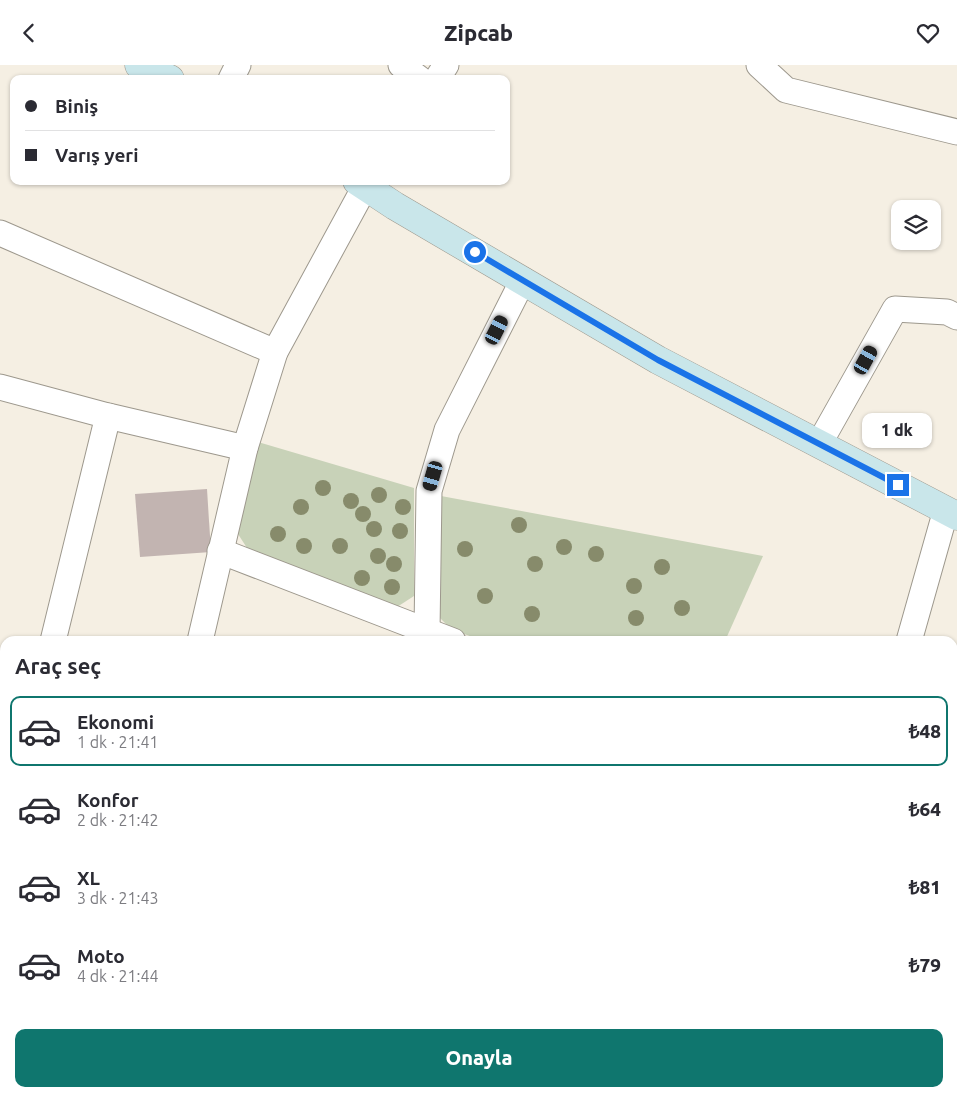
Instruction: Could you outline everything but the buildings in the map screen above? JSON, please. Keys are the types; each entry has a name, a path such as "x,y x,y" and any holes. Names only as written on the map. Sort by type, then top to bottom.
{"street":[{"path":"140,65 161,75"},
{"path":"401,65 415,75"},
{"path":"759,65 786,90 957,132"},
{"path":"201,636 244,448 275,353 362,185"},
{"path":"366,185 658,360 952,513 911,636"},
{"path":"0,233 275,353"},
{"path":"220,551 426,636 429,491 447,430 522,280"},
{"path":"819,444 895,309 947,312 957,317"},
{"path":"0,387 108,416 244,448"},
{"path":"54,636 108,416"}],"green space":[{"path":"258,442 414,488 414,596 397,607 247,548 238,534"},
{"path":"441,496 763,556 727,636 470,636 451,629 439,617"}],"route":[{"path":"475,252 658,360 898,485"}]}
